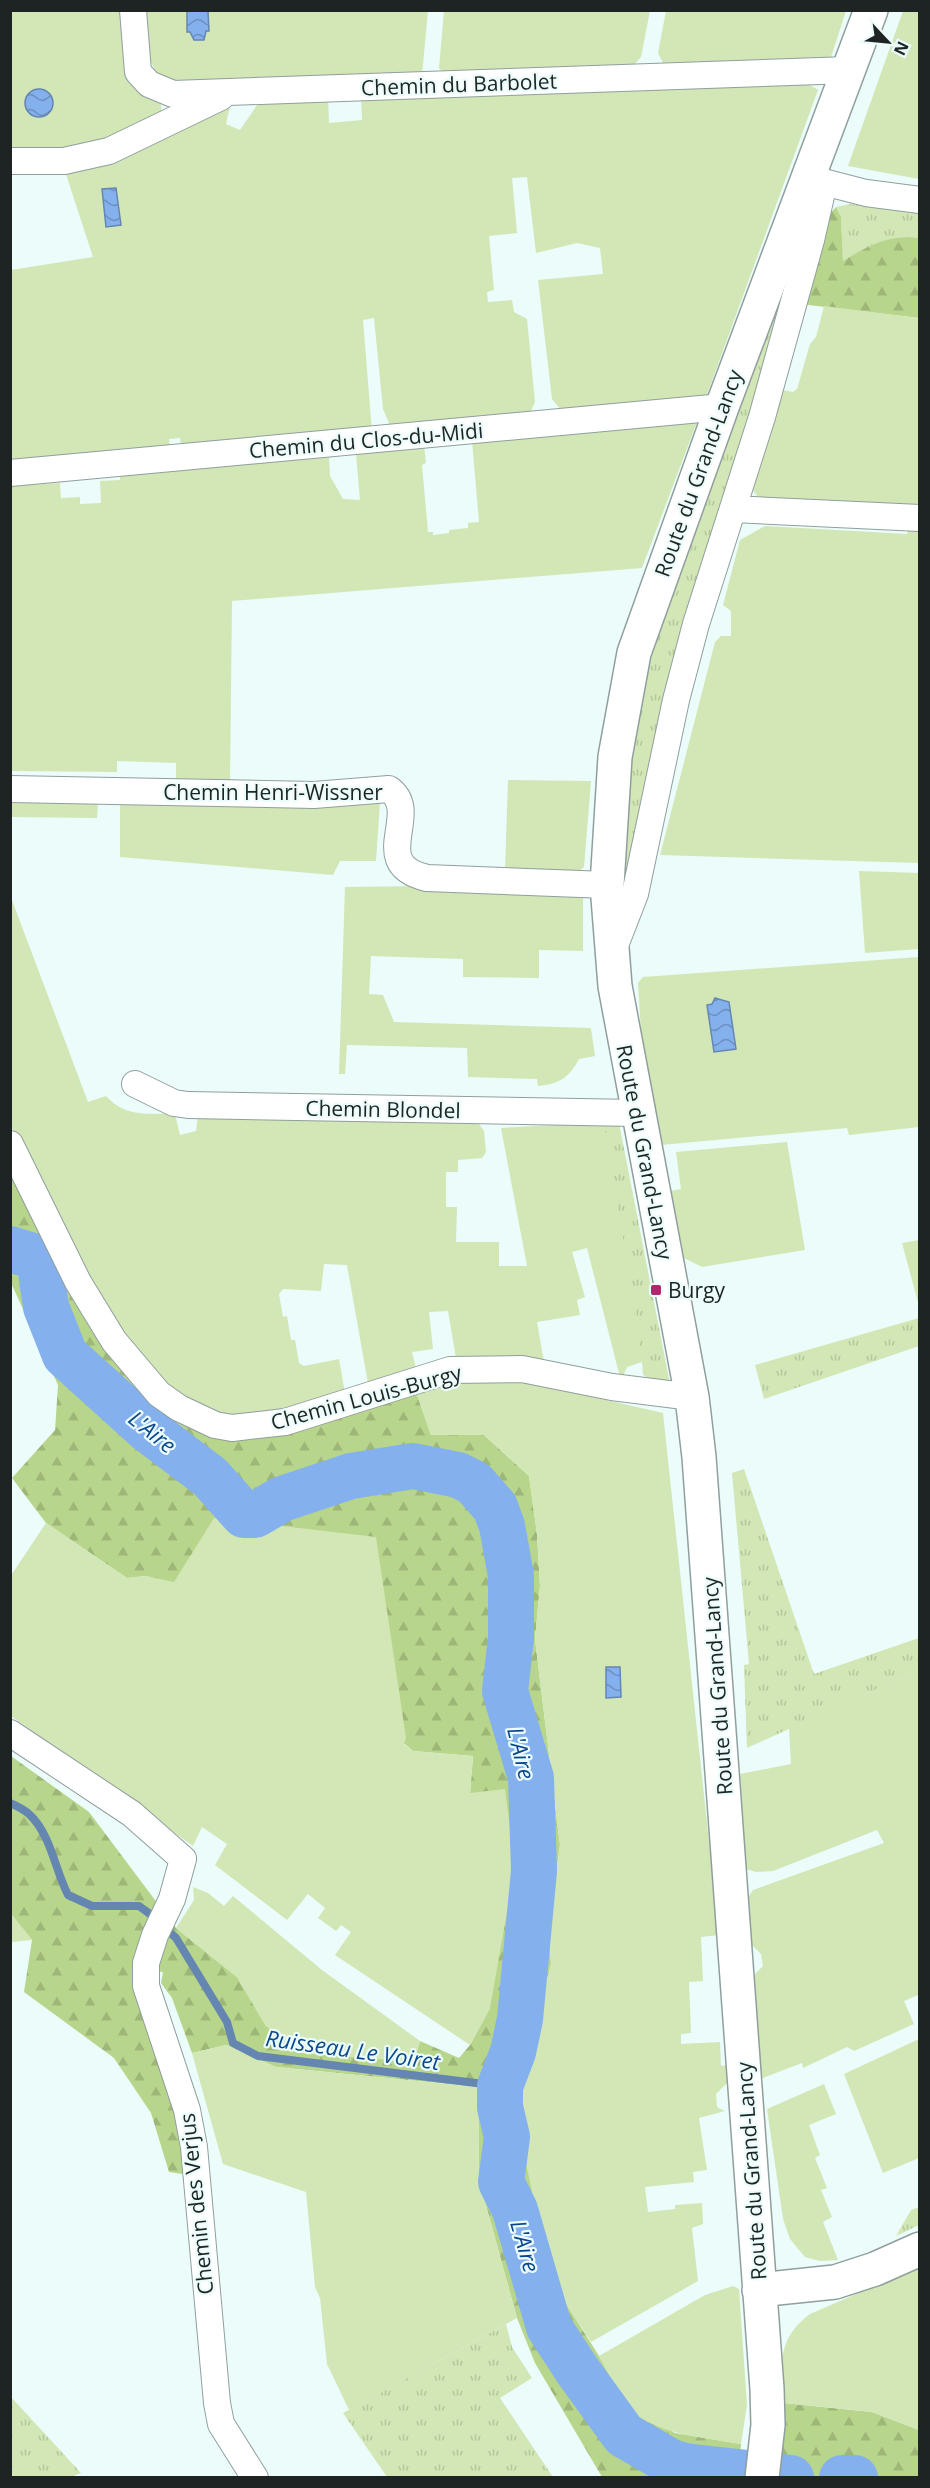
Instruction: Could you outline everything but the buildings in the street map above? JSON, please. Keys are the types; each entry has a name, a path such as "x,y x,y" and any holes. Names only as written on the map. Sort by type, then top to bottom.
{"street":[{"name":"Chemin du Barbolet","path":"133,10 138,72 149,84 173,94 227,94 849,70"},
{"name":"Route du Grand-Lancy","path":"762,2478 768,2425 703,1505 692,1397 615,986 607,885 615,758 632,663 722,407 816,180 849,70 871,10"},
{"path":"10,161 64,160 109,152 227,94"},
{"path":"816,180 920,200"},
{"name":"Route du Grand-Lancy","path":"612,954 635,894 676,700 705,594 733,509 802,273 816,180"},
{"name":"Chemin du Clos-du-Midi","path":"10,472 722,407"},
{"path":"733,509 920,518"},
{"name":"Chemin Henri-Wissner","path":"10,789 314,795 389,789 396,795 400,804 398,860 404,869 412,874 427,878 607,885"},
{"name":"Chemin Blondel","path":"135,1084 174,1102 188,1105 637,1113"},
{"name":"Chemin Louis-Burgy","path":"10,1144 78,1282 114,1341 159,1394 178,1408 215,1425 232,1428 285,1422 450,1370 522,1369 612,1387 692,1397"},
{"name":"Chemin des Verjus","path":"10,1733 132,1814 183,1859 172,1899 155,1935 146,1964 146,1986 188,2110 221,2424 255,2478"},
{"path":"759,2290 835,2282 875,2269 920,2249"}],"green space":[{"path":"666,10 846,11 831,57 663,63 658,53"},
{"path":"10,11 122,11 128,74 161,104 162,118 104,145 66,152 11,152"},
{"path":"144,11 428,11 422,75 181,84 158,75 148,57"},
{"path":"444,11 650,11 641,57 633,66 533,68 445,75 439,68"},
{"path":"903,11 919,11 919,179 848,166"},
{"path":"805,82 818,90 705,400 571,413 560,409 552,399 538,280 603,274 600,248 577,243 536,253 527,177 512,178 517,233 489,236 494,290 487,292 488,302 512,300 514,312 527,319 535,402 530,413 392,430 383,409 374,318 363,320 372,432 182,451 180,438 169,439 170,451 11,465 11,270 93,257 64,168 106,163 230,106 226,124 240,130 260,101 328,96 329,123 362,120 361,96"},
{"path":"850,204 919,212 919,238 889,239 879,242 843,261 841,217 836,207"},
{"path":"836,207 841,217 843,261 861,250 889,239 919,238 919,318 800,304 827,217"},
{"path":"803,232 631,874 622,886 626,792 638,707 658,633"},
{"path":"824,306 919,318 919,507 774,500 757,496 753,490 783,390 793,392 797,389 810,344 816,337"},
{"path":"697,422 642,568 232,601 230,782 176,781 176,763 117,761 117,772 11,771 11,486 60,483 61,498 80,497 80,504 101,503 100,481 120,480 120,472 325,452 329,456 330,476 343,499 360,500 356,454 424,446 426,463 422,465 428,532 433,532 433,535 468,528 468,523 479,522 472,441"},
{"path":"765,526 907,534 909,526 919,526 919,863 660,855 715,642 721,636 731,636 731,611 723,605 740,540"},
{"path":"508,780 591,781 584,867 572,876 505,870"},
{"path":"10,801 98,802 97,818 11,817"},
{"path":"120,802 380,802 376,861 340,861 333,875 120,857"},
{"path":"859,871 919,873 919,949 865,953"},
{"path":"427,886 583,895 583,951 539,950 539,978 463,977 463,959 371,956 369,994 383,995 394,1022 591,1028 595,1056 579,1059 571,1071 558,1082 538,1086 537,1079 468,1077 467,1048 347,1045 345,1074 339,1074 345,887"},
{"path":"10,895 88,1102 106,1096 121,1108 130,1111 147,1114 175,1114 180,1135 196,1131 198,1115 477,1121 484,1131 486,1152 482,1158 458,1160 458,1172 446,1172 446,1207 457,1207 456,1242 499,1242 499,1266 527,1266 501,1128 593,1123 607,1133 642,1362 627,1367 621,1381 587,1248 572,1252 585,1297 577,1300 580,1315 537,1322 544,1362 457,1364 448,1311 429,1312 433,1349 412,1352 417,1373 369,1389 347,1265 324,1264 321,1291 283,1289 279,1294 283,1317 287,1316 291,1340 295,1340 299,1363 304,1366 339,1359 345,1393 269,1414 221,1419 170,1388 142,1360 116,1326 71,1249 19,1139 11,1127"},
{"path":"919,957 919,1127 849,1135 847,1128 661,1145 642,1048 638,983 643,977"},
{"path":"569,1117 619,1123 670,1384 655,1382 643,1375 642,1362"},
{"path":"787,1142 805,1250 702,1267 684,1258 670,1191 681,1189 676,1152"},
{"path":"11,1153 166,1407 415,1389 431,1435 484,1435 529,1476 537,1534 540,1586 535,1639 560,1845 549,1925 551,1964 532,2040 537,2215 560,2294 599,2356 627,2407 675,2433 741,2444 738,2477 602,2477 535,2363 517,2318 479,2180 478,2087 276,2067 226,2045 192,2053 172,1998 161,1983 163,1972 139,1970 177,2115 189,2175 169,2172 151,2113 114,2058 24,1992 32,1940 11,1914 11,1756 89,1812 176,1928 237,1977 266,2026 413,2062 420,2041 459,2058 470,2045 490,2008 470,1793 473,1756 413,1751 249,1611 146,1576 127,1578 46,1523 12,1478 55,1430 58,1385 11,1283"},
{"path":"920,1240 919,1306 902,1243"},
{"path":"919,1318 919,1346 764,1399 755,1365"},
{"path":"459,1376 515,1379 663,1413 719,1935 701,1937 703,1981 689,1982 691,2033 681,2034 681,2044 720,2042 721,2066 728,2065 728,2082 716,2094 717,2107 725,2111 699,2118 707,2170 693,2172 694,2182 645,2187 648,2212 675,2209 675,2205 702,2203 703,2224 692,2228 698,2281 591,2342 560,2294 537,2215 517,2121 532,2040 551,1964 549,1925 560,1845 535,1639 540,1586 537,1534 529,1476 484,1435 431,1435 415,1389"},
{"path":"744,1469 814,1674 919,1638 919,1670 747,1748 744,1665 749,1664 732,1473"},
{"path":"214,1518 376,1537 406,1738 404,1744 413,1751 473,1756 470,1793 505,1789 515,1867 490,2008 470,2045 335,1955 351,1932 341,1925 336,1931 318,1918 325,1908 308,1894 287,1920 215,1865 227,1844 202,1827 193,1846 11,1716 10,1577 46,1523 127,1578 146,1576 174,1582"},
{"path":"919,1670 920,1997 918,1995 904,2001 914,2024 854,2051 847,2047 803,2068 802,2063 760,2079 752,1977 763,1966 761,1954 751,1944 747,1899 753,1890 884,1843 877,1830 773,1871 756,1872 746,1869 740,1774 791,1764 789,1728"},
{"path":"193,1887 208,1893 224,1906 233,1896 322,1970 420,2041 414,2062 301,2053 266,2026 237,1977 176,1928 194,1900"},
{"path":"11,1914 32,1940 11,1942"},
{"path":"919,2039 919,2158 883,2173 844,2074"},
{"path":"226,2045 276,2067 478,2087 479,2180 517,2318 349,2410 327,2364 320,2298 315,2287 306,2192 223,2164 192,2053"},
{"path":"824,2084 836,2114 809,2125 820,2155 815,2158 827,2188 821,2190 832,2217 823,2222 838,2260 820,2261 805,2257 790,2239 783,2219 767,2109"},
{"path":"919,2207 919,2225 896,2236 911,2210"},
{"path":"919,2267 919,2430 872,2412 784,2403 783,2354 791,2333 799,2324 810,2314"},
{"path":"733,2286 739,2289 747,2405 741,2444 679,2433 648,2422 635,2414 618,2393 599,2356 705,2295"},
{"path":"506,2324 512,2347 532,2378 500,2398 553,2477 387,2477 343,2413"},
{"path":"10,2397 81,2473 71,2477 11,2477"},
{"path":"784,2403 872,2412 919,2430 919,2477 776,2478"}],"water":[{"path":"187,11 208,11 209,31 206,31 204,40 194,40 190,32 187,32"},
{"path":"39,89 49,93 53,103 49,113 39,117 29,113 25,103 29,93"},
{"path":"116,188 121,225 106,227 102,189"},
{"path":"715,998 729,1002 736,1049 714,1052 707,1005 712,1004"},
{"path":"606,1667 620,1667 621,1697 606,1698"}],"waterway":[{"name":"L'Aire","path":"10,1249 39,1258 46,1307 65,1355 148,1430 210,1477 244,1515 255,1515 282,1499 351,1476 413,1466 458,1475 474,1483 495,1507 502,1526 511,1576 511,1638 505,1691 531,1778 534,1871 520,2019 513,2052 500,2086 500,2107 507,2137 501,2182 515,2210 549,2327 624,2435 669,2461 684,2466 791,2478"},
{"name":"Ruisseau Le Voiret","path":"10,1803 26,1811 43,1832 68,1895 92,1906 139,1906 176,1938 227,2022 233,2043 258,2056 500,2086"},
{"name":"L'Aire","path":"842,2478 855,2478"}],"place":[{"name":"Burgy","path":"656,1290"}]}
